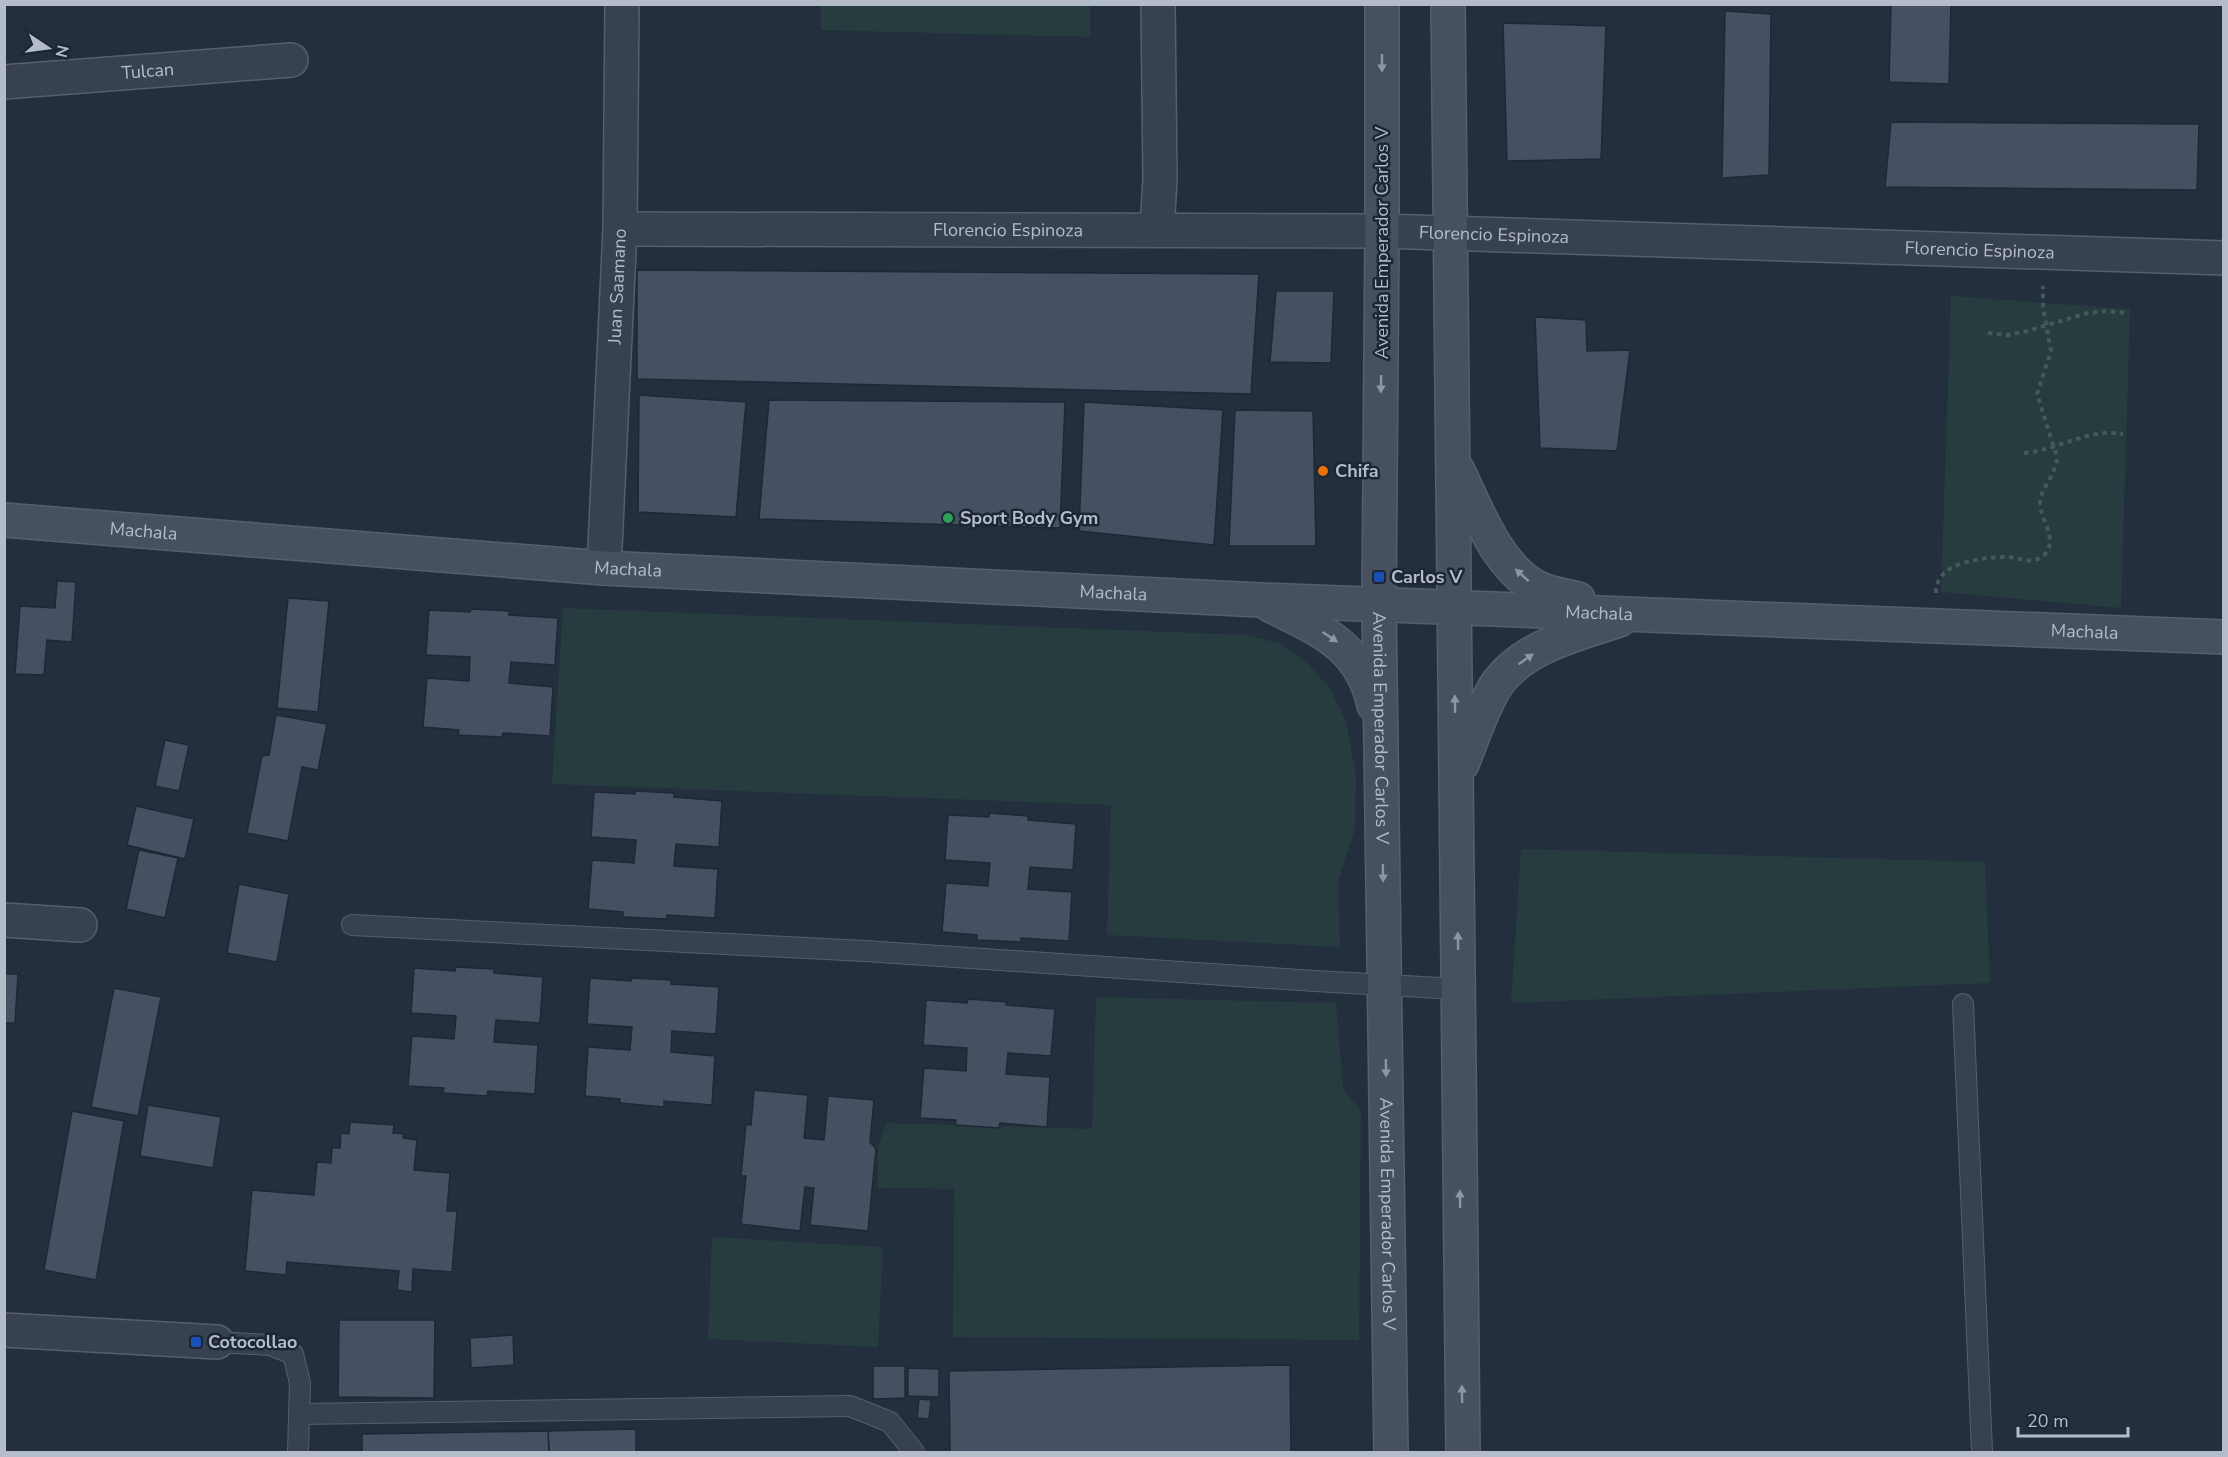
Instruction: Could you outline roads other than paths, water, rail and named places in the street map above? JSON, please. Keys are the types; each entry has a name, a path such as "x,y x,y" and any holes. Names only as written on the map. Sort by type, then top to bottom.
{"main road":[{"name":"Avenida Emperador Carlos V","path":"1382,4 1379,605 1391,1452"},
{"path":"1448,4 1463,1452"},
{"path":"1453,462 1495,548 1518,573 1537,587 1635,615"},
{"name":"Machala","path":"4,520 604,567 1260,600 2223,637"},
{"path":"1260,600 1324,632 1346,649 1370,685 1381,739"},
{"path":"1456,780 1485,707 1496,686 1510,670 1546,646 1635,615"}],"street":[{"name":"Juan Saamano","path":"604,567 620,229 622,4"},
{"path":"1157,230 1160,179 1158,4"},
{"name":"Tulcan","path":"4,82 291,60"},
{"name":"Florencio Espinoza","path":"620,229 1382,231 2223,258"},
{"path":"4,920 80,925"},
{"path":"4,1330 217,1342"}],"lane":[{"path":"352,925 865,951 1458,989"},
{"path":"1963,1004 1982,1452"},
{"path":"217,1342 270,1346 293,1354 300,1383 298,1452"},
{"path":"300,1414 850,1406 890,1422 914,1452"}],"place":[{"name":"Chifa","path":"1323,471"},
{"name":"Sport Body Gym","path":"948,518"},
{"name":"Carlos V","path":"1379,577"},
{"name":"Cotocollao","path":"196,1342"}]}
